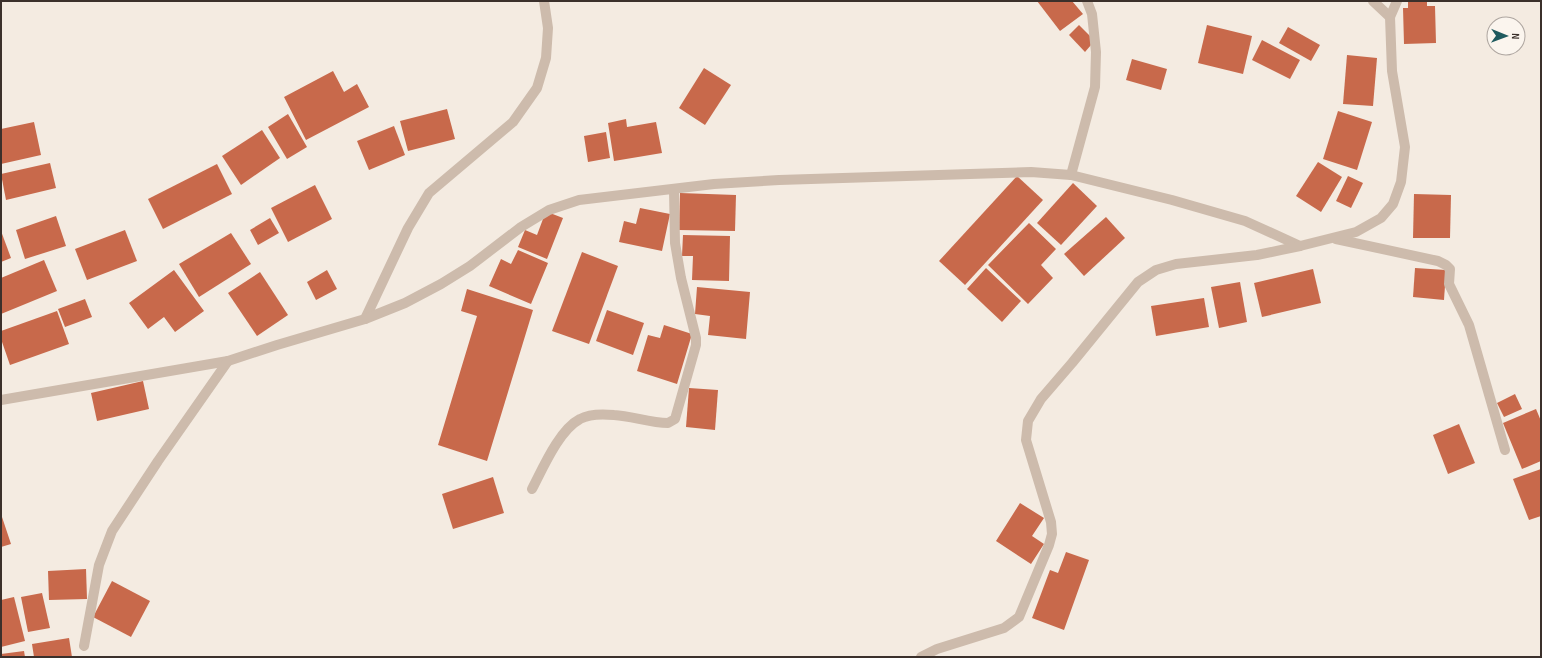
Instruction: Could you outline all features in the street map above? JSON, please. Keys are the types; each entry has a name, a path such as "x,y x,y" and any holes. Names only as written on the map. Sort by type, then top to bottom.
{"street":[{"path":"365,319 408,228 429,194 514,122 536,88 546,58 548,28 544,1"},
{"path":"1071,175 1095,87 1096,52 1092,14 1087,1"},
{"path":"1373,1 1390,17"},
{"path":"921,657 937,649 1004,628 1019,617 1049,545 1052,534 1051,522 1026,440 1028,421 1041,399 1138,282 1156,270 1176,264 1257,255 1356,232 1381,218 1393,204 1401,182 1405,147 1392,72 1390,17 1397,1"},
{"path":"1,400 228,361 365,319 405,303 441,284 470,266 521,227 549,210 579,200 614,195 674,190 714,184 779,180 1031,172 1071,175 1172,200 1244,221 1300,246"},
{"path":"532,489 555,445 570,427 581,418 598,415 614,415 668,423 675,419 694,352 696,338 681,278 675,243 674,190"},
{"path":"1334,238 1438,261 1450,269 1449,284 1469,325 1505,450"},
{"path":"84,646 99,565 112,531 158,461 228,361"}],"building":[{"path":"1037,1 1072,1 1083,14 1060,31"},
{"path":"1408,1 1427,1 1427,6 1435,6 1436,43 1404,44 1403,8 1408,8"},
{"path":"1079,25 1090,36 1091,45 1085,52 1069,35"},
{"path":"1207,25 1252,36 1243,74 1198,63"},
{"path":"1288,27 1320,45 1311,61 1279,43"},
{"path":"1262,40 1300,60 1290,79 1252,60"},
{"path":"1347,55 1377,58 1373,106 1343,104"},
{"path":"1132,59 1167,69 1161,90 1126,80"},
{"path":"704,68 731,85 705,125 679,108"},
{"path":"333,71 344,92 357,84 369,107 306,140 284,97"},
{"path":"447,109 455,139 408,151 400,121"},
{"path":"1338,111 1372,122 1357,170 1323,159"},
{"path":"288,114 307,147 287,159 268,127"},
{"path":"626,119 627,127 656,122 662,153 614,161 608,123"},
{"path":"34,122 41,155 1,164 1,129"},
{"path":"394,126 405,155 369,170 357,141"},
{"path":"262,130 280,158 241,185 222,156"},
{"path":"606,132 610,158 588,162 584,136"},
{"path":"1318,162 1342,177 1321,212 1296,196"},
{"path":"50,163 56,188 6,200 1,174"},
{"path":"217,164 232,194 163,229 148,199"},
{"path":"1017,176 1043,200 965,285 939,261"},
{"path":"1348,176 1363,183 1351,208 1336,201"},
{"path":"1073,183 1097,206 1061,245 1037,223"},
{"path":"315,185 332,219 288,242 271,208"},
{"path":"680,193 736,195 735,231 679,230"},
{"path":"1414,194 1451,195 1450,238 1413,238"},
{"path":"640,208 670,214 662,251 619,242 624,221 636,224"},
{"path":"550,213 563,218 547,259 518,247 525,230 537,235 543,219"},
{"path":"56,216 66,246 25,259 16,230"},
{"path":"1106,217 1125,238 1084,276 1064,254"},
{"path":"270,218 279,233 258,245 250,230"},
{"path":"1029,223 1056,249 1041,265 1053,278 1028,304 988,265"},
{"path":"125,230 137,261 87,280 75,249"},
{"path":"1,231 11,258 1,262"},
{"path":"231,233 251,264 199,297 179,264"},
{"path":"683,235 730,236 729,281 692,280 693,256 682,256"},
{"path":"518,250 548,263 531,304 489,286 501,259 511,264"},
{"path":"582,252 618,266 589,344 552,331"},
{"path":"44,260 57,291 1,314 1,278"},
{"path":"986,268 1021,301 1002,322 967,289"},
{"path":"1415,268 1446,270 1444,300 1413,297"},
{"path":"1313,269 1321,303 1262,317 1254,283"},
{"path":"174,270 204,311 175,332 164,317 148,329 129,303"},
{"path":"327,270 337,289 316,300 307,282"},
{"path":"260,272 288,315 257,336 228,293"},
{"path":"1240,282 1247,322 1219,328 1211,287"},
{"path":"697,287 750,292 746,339 708,335 710,316 695,314"},
{"path":"467,289 533,310 487,461 438,445 477,316 461,311"},
{"path":"1204,298 1209,327 1156,336 1151,306"},
{"path":"85,299 92,317 65,327 58,309"},
{"path":"607,310 644,323 633,355 596,341"},
{"path":"57,311 69,344 10,365 1,339 1,331"},
{"path":"664,325 692,334 677,384 637,371 648,335 660,338"},
{"path":"143,381 149,409 97,421 91,393"},
{"path":"689,388 718,390 715,430 686,427"},
{"path":"1515,394 1522,409 1504,417 1497,403"},
{"path":"1536,409 1541,421 1541,461 1522,469 1503,423"},
{"path":"1459,424 1475,463 1448,474 1433,435"},
{"path":"1541,469 1541,516 1529,520 1513,479"},
{"path":"493,477 504,513 453,529 442,494"},
{"path":"1020,503 1044,518 1032,536 1044,544 1031,564 996,541"},
{"path":"1,514 11,544 1,547"},
{"path":"1066,552 1089,560 1064,630 1032,618 1050,570 1058,573"},
{"path":"86,569 87,599 49,600 48,571"},
{"path":"112,581 150,601 131,637 93,617"},
{"path":"42,593 50,628 28,632 21,597"},
{"path":"14,597 25,641 1,647 1,600"},
{"path":"69,638 72,657 34,657 32,644"},
{"path":"24,651 25,657 1,657 1,654"}]}
